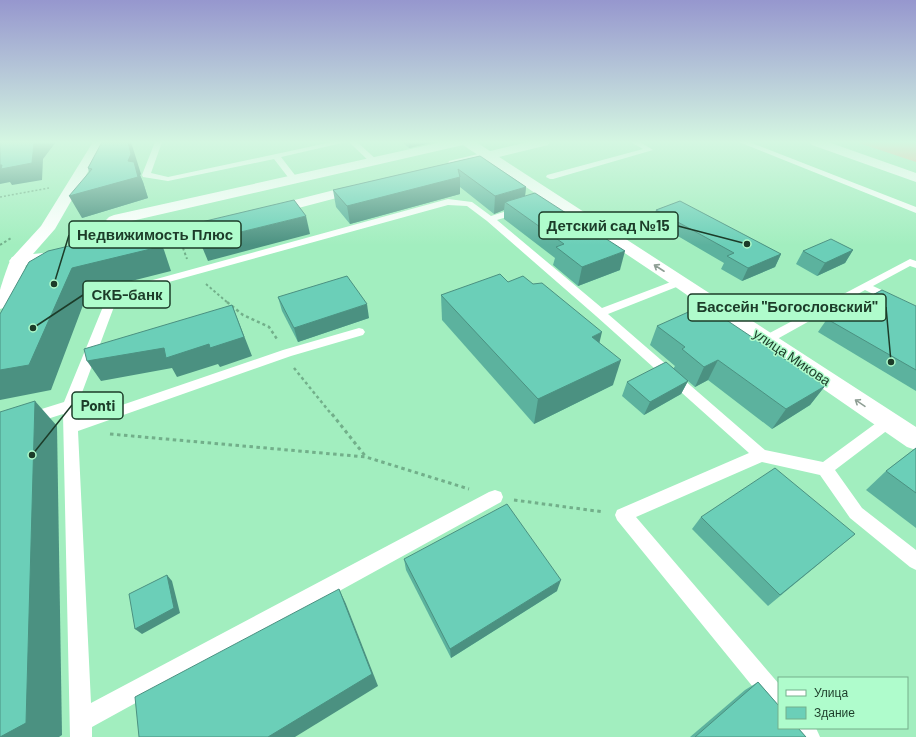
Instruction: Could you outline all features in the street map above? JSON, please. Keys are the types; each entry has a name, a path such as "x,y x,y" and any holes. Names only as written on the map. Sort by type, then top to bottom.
{"street":[{"path":"0,273 18,261 47,229 78,176"},
{"path":"114,220 306,176"},
{"name":"улица Микова","path":"516,176 550,201 680,282 916,440"},
{"path":"251,215 373,184"},
{"path":"113,248 236,218"},
{"path":"0,262 75,254"},
{"path":"0,303 12,284 18,261"}],"lane":[{"path":"154,176 168,179 180,176"},
{"path":"832,176 914,208"},
{"path":"495,497 80,729 70,406 113,294 448,202 469,204 490,219 762,455 825,469 856,513 916,561"},
{"path":"490,219 532,207"},
{"path":"766,340 910,262 916,265"},
{"path":"600,313 680,282"},
{"path":"865,286 916,311"},
{"path":"70,428 287,353 359,332"},
{"path":"0,428 70,406"},
{"path":"825,469 888,422"},
{"path":"762,455 623,515 778,700"},
{"path":"803,729 809,737"}],"path":[{"path":"0,197 49,187 45,194"},
{"path":"0,245 13,237"},
{"path":"90,422 108,434 366,457 495,497 623,515"}],"building":[{"path":"86,176 138,176 138,177 69,196"},
{"path":"392,176 460,177 347,206 333,190"},
{"path":"468,176 510,176 526,187 495,196"},
{"path":"535,193 625,251 582,267 556,247 564,244 505,202"},
{"path":"294,200 306,216 200,242 193,224"},
{"path":"680,201 781,254 748,268 727,256 734,253 656,210"},
{"path":"153,226 159,247 72,268 29,365 0,370 0,314 29,262 48,251"},
{"path":"831,239 853,250 825,263 803,251"},
{"path":"500,274 508,282 523,276 533,284 542,283 602,332 592,337 621,360 538,399 441,295"},
{"path":"347,276 367,304 294,328 278,297"},
{"path":"882,290 916,306 916,370 827,319"},
{"path":"232,305 244,337 210,348 209,344 166,358 164,348 87,361 84,349"},
{"path":"704,305 825,386 786,409 718,360 704,367 682,349 685,347 657,326"},
{"path":"666,362 688,381 650,402 627,382"},
{"path":"35,401 26,723 0,737 0,412"},
{"path":"916,448 916,493 886,471"},
{"path":"775,468 855,534 780,595 701,517"},
{"path":"507,504 561,580 450,649 404,559"},
{"path":"167,575 174,608 135,629 129,594"},
{"path":"339,589 372,674 268,737 139,737 135,697"},
{"path":"758,682 778,705 778,729 799,729 806,737 695,737"}],"place":[{"name":"Детский сад №15","path":"747,244"},
{"name":"Недвижимость Плюс","path":"54,284"},
{"name":"СКБ-банк","path":"33,328"},
{"name":"Бассейн \"Богословский\"","path":"891,362"},
{"name":"Ponti","path":"32,455"}]}
